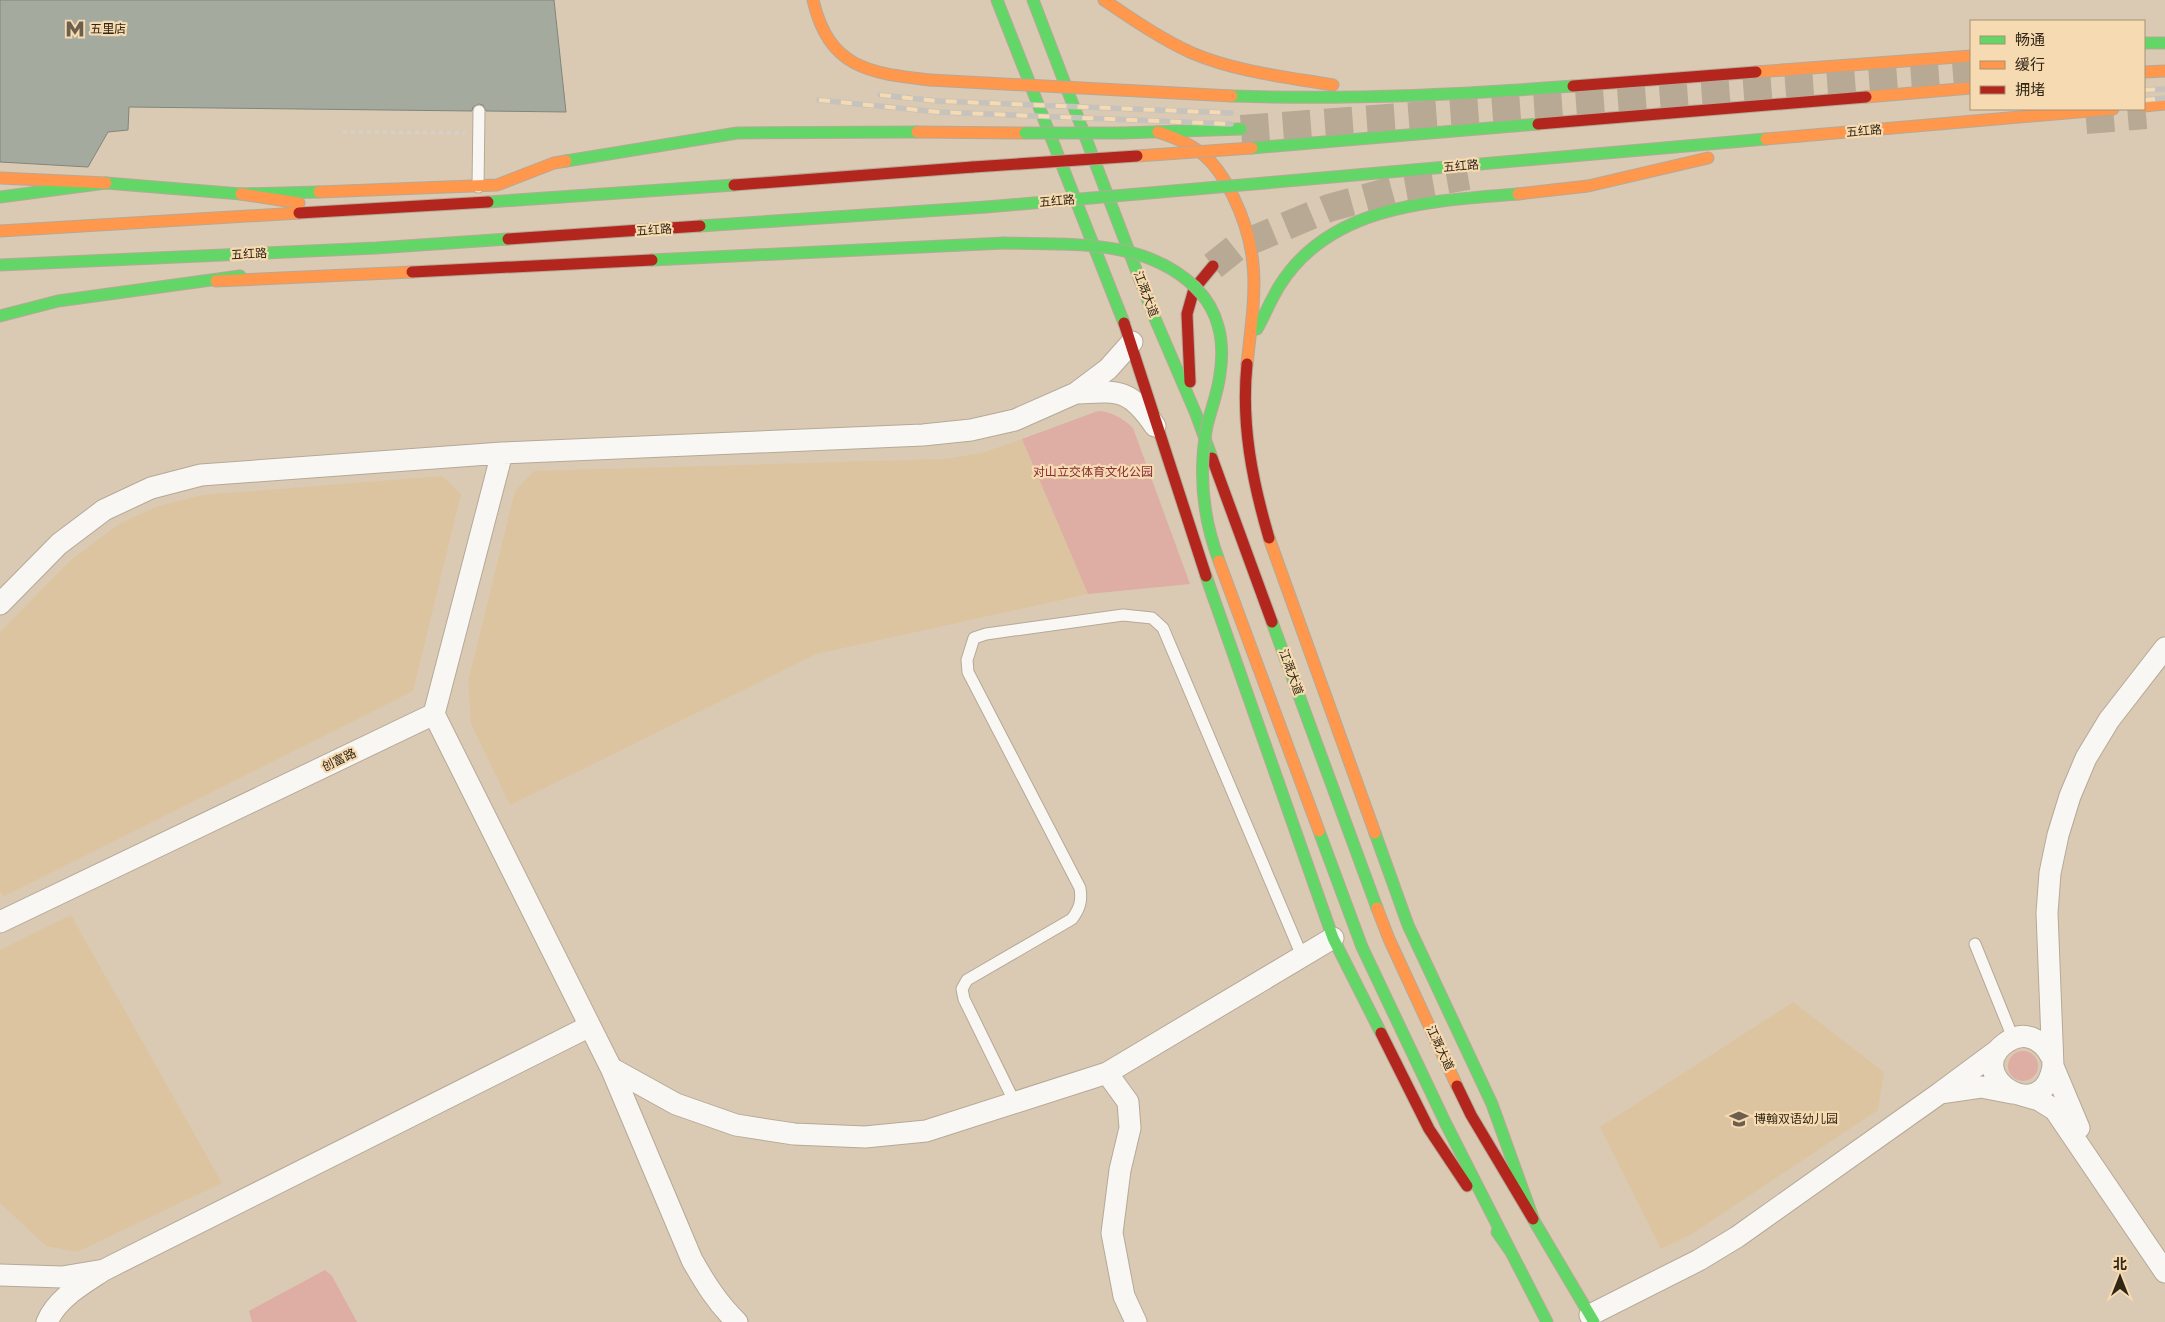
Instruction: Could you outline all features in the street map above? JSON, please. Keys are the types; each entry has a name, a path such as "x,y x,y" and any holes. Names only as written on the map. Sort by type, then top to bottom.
{"main road":[{"path":"813,0 815,16 827,42 853,65 887,76 930,80 1232,96 1327,99 1459,95 1970,56"},
{"path":"997,0 1132,342 1211,591 1333,938 1429,1129 1511,1252"},
{"name":"江溉大道","path":"1033,0 1153,314 1192,404 1389,939 1471,1115 1592,1318"},
{"path":"1104,0 1147,29 1206,58 1266,74 1337,85 1459,95"},
{"path":"2145,43 2165,43"},
{"path":"2145,61 2165,59"},
{"path":"2145,72 2165,71"},
{"path":"0,231 542,199 1252,148 1970,88"},
{"path":"2145,109 2165,104"},
{"path":"2145,109 2165,114"},
{"name":"五红路","path":"0,265 376,248 986,208 2102,110"},
{"path":"0,178 106,182 241,194 355,211 497,185 554,163 643,146 737,133 837,131 1122,133 1241,129"},
{"path":"1158,132 1184,140 1210,158 1227,184 1250,235 1255,282 1244,402 1248,451 1256,494 1270,543 1408,925 1492,1104 1533,1218"},
{"path":"1247,369 1256,331 1276,288 1294,265 1318,244 1356,222 1403,206 1439,200 1550,192 1628,178 1792,137"},
{"path":"0,197 106,182"},
{"path":"241,194 497,185"},
{"path":"0,316 18,309 111,293 216,281 1004,244 1110,248 1146,255 1171,265 1191,280 1207,300 1217,318 1222,338 1221,368 1208,426 1202,487 1209,533 1362,947 1446,1124 1547,1322"},
{"path":"216,281 376,248 434,255"},
{"path":"453,258 520,266"},
{"path":"1192,404 1187,314 1194,289 1213,266"},
{"path":"28,296 111,293"}],"street":[{"path":"0,604 59,544 104,510 150,488 201,475 502,453 923,435 971,430 1015,420 1076,393 1108,369 1132,342"},
{"path":"1076,393 1108,392 1127,395 1141,406 1164,439"},
{"path":"502,453 434,714 611,1068 692,1260 706,1286 726,1312 737,1322"},
{"path":"2006,1044 1994,1070 1997,1080 2016,1094 2031,1094 2040,1090 2052,1075 2047,913 2050,873 2058,835 2070,796 2086,758 2110,720 2165,648"},
{"name":"创富路","path":"0,922 434,714"},
{"path":"611,1068 676,1104 736,1124 794,1134 865,1137 926,1131 1107,1074 1333,938"},
{"path":"1592,1318 1699,1260 1737,1237 2006,1044 2034,1026 2043,1009 2048,959"},
{"path":"47,1322 59,1304 72,1291 104,1270 590,1026"},
{"path":"2006,1044 2032,1038 2040,1042 2052,1061 2097,1170"},
{"path":"1107,1074 1128,1102 1130,1128 1120,1170 1112,1233 1124,1296 1136,1322"},
{"path":"1940,1093 1981,1087 2039,1100 2055,1110 2165,1272"},
{"path":"0,1275 62,1277 104,1270"}],"lane":[{"path":"478,187 479,111"},
{"path":"1015,1103 964,999 962,988 966,980 1072,919 1079,909 1082,897 1080,888 968,672 968,654 974,638 986,634 1123,615 1152,618 1162,628 1302,956"},
{"path":"1975,944 2006,1044"}],"path":[{"path":"343,132 480,133"}],"shaded area":[{"path":"1022,439 1088,594 816,654 510,805 471,724 468,682 515,491 534,471 944,459 982,453"},
{"path":"442,476 461,494 413,691 3,897 0,891 0,632 71,560 119,524 158,506 203,495"},
{"path":"71,915 222,1183 77,1252 46,1246 0,1203 0,950"},
{"name":"博翰双语幼儿园","path":"1793,1002 1884,1072 1878,1110 1692,1234 1661,1249 1600,1127"}],"green space":[{"name":"对山立交体育文化公园","path":"1098,411 1117,416 1133,428 1190,584 1088,594 1022,439"},
{"path":"2023,1051 2029,1052 2037,1060 2037,1072 2029,1080 2023,1081 2017,1080 2009,1072 2008,1066 2009,1060 2017,1052"},
{"path":"325,1270 332,1276 357,1322 252,1322 249,1311"}],"building":[{"name":"五里店","path":"0,0 554,0 566,112 486,111 483,105 479,104 473,107 472,111 129,107 128,130 108,132 88,167 0,162"}],"tunnel":[{"path":"1241,129 1970,74"},
{"path":"2086,120 2146,115"},
{"path":"1213,266 1238,246 1329,208 1405,187 1468,176"}],"railway":[{"path":"2145,90 2165,89"},
{"path":"880,95 938,101 1231,113"},
{"path":"2145,100 2165,98"},
{"path":"819,100 938,112 1231,124"}],"traffic: fast":[{"path":"997,0 1124,323"},
{"path":"1033,0 1153,314 1196,414 1212,458"},
{"path":"2145,43 2165,43"},
{"path":"1232,96 1402,96 1573,86"},
{"path":"1252,148 1538,124"},
{"path":"1122,133 1241,129"},
{"path":"566,161 737,133 917,132"},
{"path":"1025,133 1122,133"},
{"path":"1265,183 1766,139"},
{"path":"0,197 106,183 241,194 319,192"},
{"path":"986,207 1265,183"},
{"path":"488,202 734,185"},
{"path":"1257,329 1280,285 1301,258 1327,238 1355,222 1386,212 1419,205 1518,194"},
{"path":"700,226 986,207"},
{"path":"0,265 376,248 508,239"},
{"path":"652,260 1004,243"},
{"path":"1004,243 1080,245 1105,247 1129,252 1153,260 1175,271 1195,287 1210,306 1215,316 1222,350 1219,381 1204,443 1203,478 1209,528 1219,561"},
{"path":"0,316 58,301 240,276"},
{"path":"1206,576 1333,938 1381,1033"},
{"path":"1272,622 1377,908"},
{"path":"1319,831 1362,947 1446,1124"},
{"path":"1375,833 1408,925 1492,1104 1533,1218"},
{"path":"1446,1124 1511,1252"},
{"path":"1533,1219 1594,1322"},
{"path":"1497,1232 1511,1252 1547,1322"}],"traffic: slow":[{"path":"813,0 820,23 829,40 854,63 870,70 930,80"},
{"path":"1104,0 1169,41 1209,60 1262,73 1333,85"},
{"path":"1756,72 1970,56"},
{"path":"2145,72 2165,71"},
{"path":"930,80 1232,96"},
{"path":"1866,97 1970,88"},
{"path":"2145,106 2165,104"},
{"path":"1766,139 2101,110"},
{"path":"917,132 1025,133"},
{"path":"1158,132 1195,148 1212,163 1226,183 1243,218 1249,239 1254,278 1254,298 1247,364"},
{"path":"1137,156 1252,148"},
{"path":"1518,194 1588,186 1708,158"},
{"path":"319,192 497,185 554,163 566,161"},
{"path":"0,178 106,183"},
{"path":"241,194 299,203"},
{"path":"0,231 299,213"},
{"path":"216,281 412,272"},
{"path":"1269,538 1375,833"},
{"path":"1219,561 1319,831"},
{"path":"1377,908 1389,939 1457,1086"}],"traffic: jam":[{"path":"1573,86 1756,72"},
{"path":"1538,124 1866,97"},
{"path":"973,167 1137,156"},
{"path":"734,185 973,167"},
{"path":"299,213 488,202"},
{"path":"508,239 700,226"},
{"path":"412,272 652,260"},
{"path":"1190,382 1187,314 1194,289 1213,266"},
{"path":"1124,323 1206,576"},
{"path":"1247,364 1246,408 1249,452 1269,538"},
{"path":"1212,458 1272,622"},
{"path":"1381,1033 1429,1129 1467,1186"},
{"path":"1457,1086 1471,1115 1533,1219"}],"place":[{"name":"五里店","path":"75,29"},
{"name":"博翰双语幼儿园","path":"1739,1119"}]}
